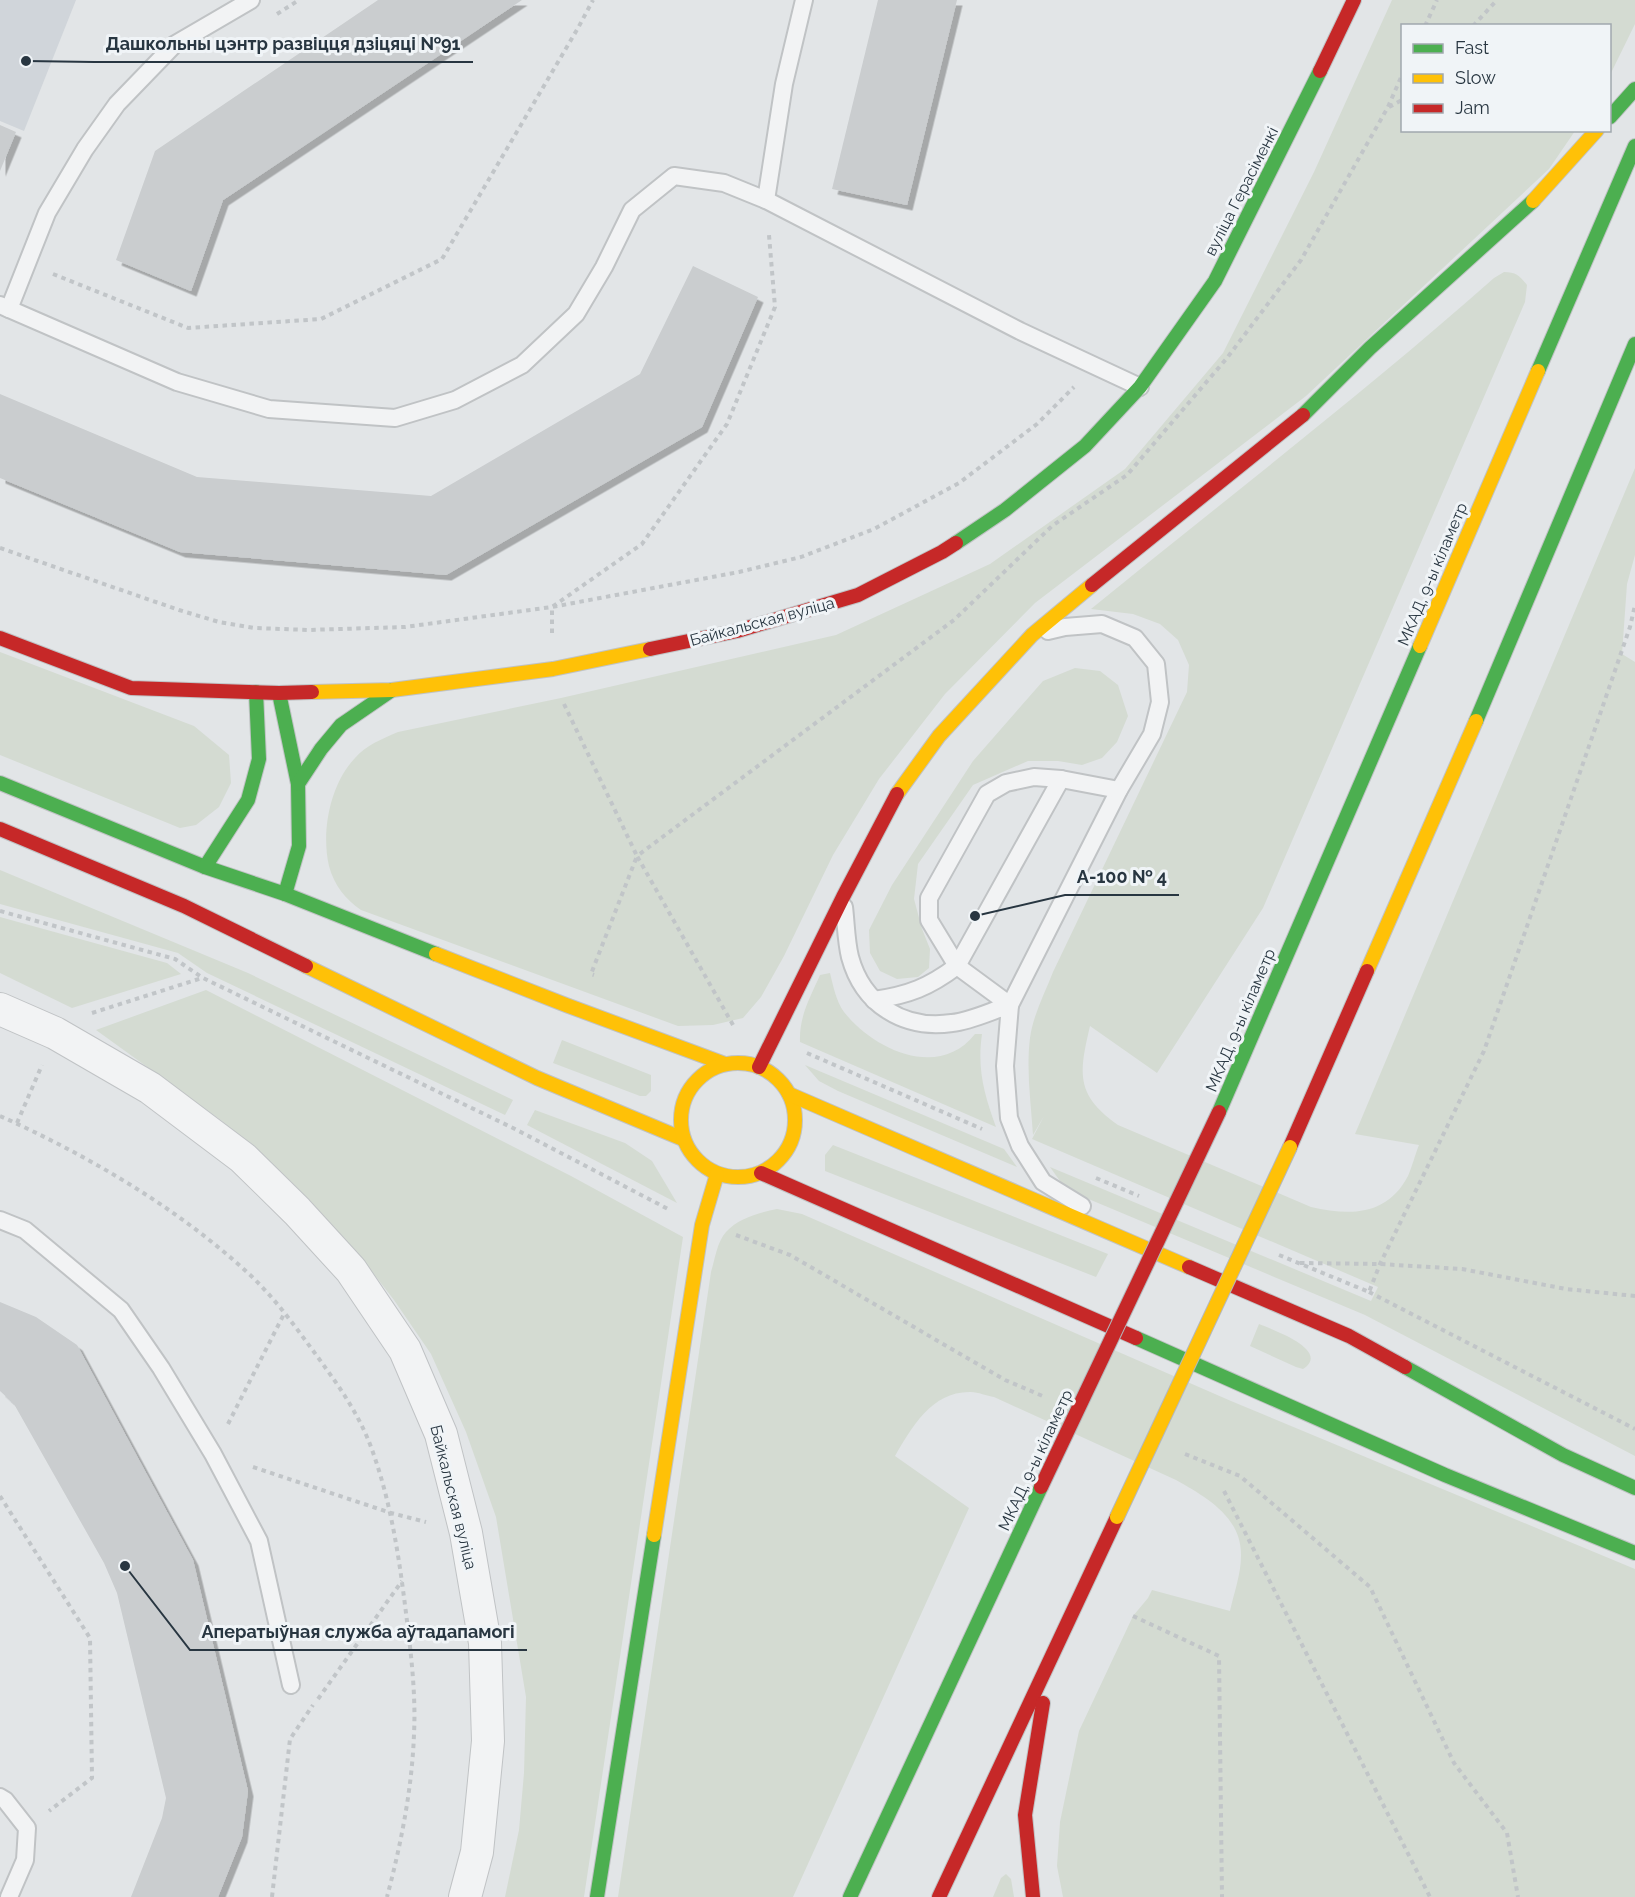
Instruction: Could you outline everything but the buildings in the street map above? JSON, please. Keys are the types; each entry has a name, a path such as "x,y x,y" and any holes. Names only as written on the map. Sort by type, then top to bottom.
{"main road":[{"name":"вуліца Герасіменкі","path":"1140,387 1215,281 1354,0"},
{"path":"1611,116 1635,89"},
{"path":"759,1067 843,897 899,791 939,736 1032,635 1304,414 1370,348 1524,211 1595,132"},
{"name":"МКАД, 9-ы кіламетр","path":"850,1897 1219,1112 1635,146"},
{"path":"939,1897 1290,1147 1439,808 1635,344"},
{"name":"Байкальская вуліца","path":"0,638 131,688 279,693 392,690 553,669 737,631 858,595 942,552 1005,510 1085,446 1140,387"},
{"path":"298,784 321,749 341,725 392,690"},
{"path":"205,867 248,800 259,759 256,692"},
{"path":"279,693 298,784 299,846 285,894"},
{"path":"0,783 205,867 285,894 566,1005 725,1064"},
{"path":"0,830 184,906 537,1078 683,1139"},
{"path":"251,898 285,894"},
{"path":"184,906 206,903"},
{"path":"742,1063 759,1067 771,1073 781,1082 789,1094 795,1112 794,1130 788,1148 777,1163 761,1173 747,1177 717,1174 703,1166 691,1154 683,1139 680,1120 683,1101 693,1084 707,1071 725,1064 742,1063"},
{"path":"789,1094 1156,1254 1349,1335 1563,1455 1635,1488"},
{"path":"761,1173 1445,1475 1635,1553"},
{"path":"597,1897 702,1225 717,1174"},
{"path":"1033,1897 1025,1815 1035,1744 1056,1646"}],"street":[{"name":"Байкальская вуліца","path":"0,1009 56,1033 150,1088 243,1158 297,1211 351,1270 405,1350 441,1434 466,1533 485,1642 488,1741 477,1852 465,1897"}],"lane":[{"path":"251,0 174,45 117,104 85,149 47,213 27,264 5,307 177,382 269,409 395,418 455,400 522,364 576,314 604,267 632,210 674,176 724,183 766,200 1020,332 1140,387"},
{"path":"766,200 784,84 804,0"},
{"path":"1032,635 1065,627 1102,624 1135,638 1156,664 1160,702 1152,735 1119,790 1010,1005 1005,1066 1009,1118 1020,1146 1043,1182 1156,1254"},
{"path":"1010,1005 957,966 929,920 928,898 987,794 1006,783 1034,777 1061,779 1119,790"},
{"path":"874,1000 917,990 935,982 957,966 1061,779"},
{"path":"843,897 850,956 859,982 874,1000 898,1017 921,1025 954,1023 1010,1005"},
{"path":"0,1220 25,1230 121,1310 161,1368 213,1454 259,1541 291,1685"},
{"path":"0,1797 5,1800 27,1828 25,1860 9,1897"}],"path":[{"path":"270,19 299,0"},
{"path":"27,264 188,328 321,319 442,259 578,28 592,0"},
{"path":"1426,24 1437,0"},
{"path":"1475,24 1497,0"},
{"path":"1401,77 1388,107 1401,100"},
{"path":"552,607 642,544 727,424 775,307 766,200"},
{"path":"33,319 56,264"},
{"path":"0,548 179,610 219,622 254,628 308,630 405,627 552,607 739,572 801,557 874,529 959,483 1037,424 1067,396 1090,365"},
{"path":"561,698 637,856 733,1025"},
{"path":"591,974 637,856"},
{"path":"0,911 175,959 203,978 515,1129 673,1212 702,1225 790,1255 1005,1380 1047,1398"},
{"path":"87,1015 203,978"},
{"path":"0,1116 108,1169 213,1242 251,1275 285,1312 344,1392 371,1446 391,1513 402,1581 408,1630 415,1733 410,1786 395,1868 387,1897"},
{"path":"1296,1263 1462,1269 1566,1289 1635,1296"},
{"path":"1369,1292 1635,1429"},
{"path":"285,1312 213,1454 391,1513 466,1533"},
{"path":"1176,1450 1240,1476 1370,1587 1454,1763 1507,1833 1518,1897"},
{"path":"1224,1491 1430,1897"},
{"path":"0,1496 90,1638 92,1778 27,1828"},
{"path":"272,1897 290,1739 402,1581"},
{"path":"1133,1616 1219,1656 1222,1897"}],"shaded area":[{"path":"0,0 76,0 24,131 0,121"},
{"path":"1392,0 1635,0 1635,24 1611,73 1611,24 1401,24 1401,132 1574,132 1549,169 1306,396 1035,603 945,694 879,779 833,855 784,956 761,997 743,1018 713,1025 678,1026 361,910 350,902 337,886 329,866 327,853 326,838 330,809 339,781 346,769 359,753 375,743 398,732 561,698 836,635 990,564 1125,469 1223,353 1314,172"},
{"path":"1504,272 1517,275 1527,285 1525,302 1263,908 1157,1073 1090,1026 1084,1057 1084,1082 1087,1093 1094,1103 1118,1125 1311,1207 1340,1212 1366,1210 1389,1199 1399,1189 1408,1176 1419,1145 1355,1134 1635,468 1635,555 1627,584 1622,654 1635,662 1635,1456 1365,1315 1079,1195 1060,1181 1050,1167 1371,1301 1378,1287 1032,1139 1044,1116 1033,1135 1028,1062 1030,1038 1036,1013 1053,972 1187,692 1189,665 1178,640 1160,624 1133,614 1091,609"},
{"path":"0,652 194,726 229,755 231,783 219,807 196,825 180,828 0,755"},
{"path":"1075,668 1100,671 1118,685 1128,716 1117,742 1102,758 1082,765 1058,761 1028,761 973,785 918,864 914,899 930,949 929,968 918,977 897,979 880,971 870,953 869,930 892,885 973,761 1043,681"},
{"path":"0,870 248,973 513,1100 505,1115 207,973 178,953 0,904"},
{"path":"0,917 167,963 181,974 72,1008 0,973"},
{"path":"830,973 837,998 844,1012 872,1038 889,1048 926,1057 944,1055 960,1048 975,1034 982,1034 981,1070 996,1127 800,1042 801,1024 809,999 820,975"},
{"path":"206,990 571,1176 683,1237 584,1897 505,1897 519,1830 524,1773 526,1697 496,1517 466,1432 431,1354 394,1300 359,1255 287,1180 222,1121 96,1030"},
{"path":"562,1040 651,1075 651,1091 646,1096 640,1096 553,1063"},
{"path":"805,1065 1004,1149 1017,1167 838,1091 819,1081"},
{"path":"535,1110 625,1143 652,1161 677,1203 527,1125"},
{"path":"833,1145 1108,1254 1096,1277 825,1171 825,1155"},
{"path":"777,1209 802,1214 1231,1401 1635,1569 1635,1897 1063,1897 1057,1866 1060,1822 1079,1731 1133,1616 1152,1590 1230,1611 1240,1570 1240,1542 1229,1519 1220,1510 1210,1501 1176,1480 994,1397 971,1392 957,1393 934,1404 916,1423 895,1456 969,1508 793,1897 618,1897 711,1272 720,1241 731,1227 750,1216"},
{"path":"1259,1324 1296,1341 1310,1355 1310,1362 1303,1369 1250,1346"},
{"path":"1006,1874 1011,1879 1014,1897 993,1897 1001,1878"}],"traffic: fast":[{"path":"956,543 1005,510 1085,446 1140,387 1215,281 1320,71"},
{"path":"1611,116 1635,89"},
{"path":"1538,371 1635,146"},
{"path":"1303,415 1370,348 1533,201"},
{"path":"1476,721 1635,344"},
{"path":"1219,1112 1420,646"},
{"path":"298,784 321,749 341,725 392,690"},
{"path":"205,867 248,800 259,759 256,692"},
{"path":"279,693 298,784 299,846 285,894"},
{"path":"0,783 205,867 285,894 436,954"},
{"path":"1136,1338 1445,1475 1635,1553"},
{"path":"1405,1367 1563,1455 1635,1488"},
{"path":"850,1897 1041,1487"},
{"path":"597,1897 654,1535"}],"traffic: slow":[{"path":"1533,201 1595,132"},
{"path":"1420,646 1538,371"},
{"path":"897,794 939,736 1032,635 1092,585"},
{"path":"312,692 392,690 553,669 650,649"},
{"path":"1367,971 1476,721"},
{"path":"436,954 725,1064"},
{"path":"306,966 537,1078 683,1139"},
{"path":"738,1063 760,1067 770,1072 786,1088 791,1098 795,1120 791,1142 786,1152 770,1168 760,1173 738,1177 716,1173 706,1168 690,1152 685,1142 681,1120 685,1098 690,1088 706,1072 716,1067 738,1063"},
{"path":"789,1094 1189,1267"},
{"path":"1117,1517 1290,1147"},
{"path":"654,1535 702,1225 717,1174"}],"traffic: jam":[{"path":"1320,71 1354,0"},
{"path":"1092,585 1303,415"},
{"path":"650,649 737,631 858,595 956,543"},
{"path":"0,638 131,688 312,692"},
{"path":"759,1067 897,794"},
{"path":"0,829 184,906 306,966"},
{"path":"1290,1147 1367,971"},
{"path":"1041,1487 1219,1112"},
{"path":"761,1173 1136,1338"},
{"path":"1189,1267 1349,1336 1405,1367"},
{"path":"939,1897 1117,1517"},
{"path":"1033,1897 1025,1815 1043,1703"}],"place":[{"name":"Дашкольны цэнтр развіцця дзіцяці №91","path":"26,61"},
{"name":"А-100 № 4","path":"975,916"},
{"name":"Аператыўная служба аўтадапамогі","path":"125,1566"}]}
